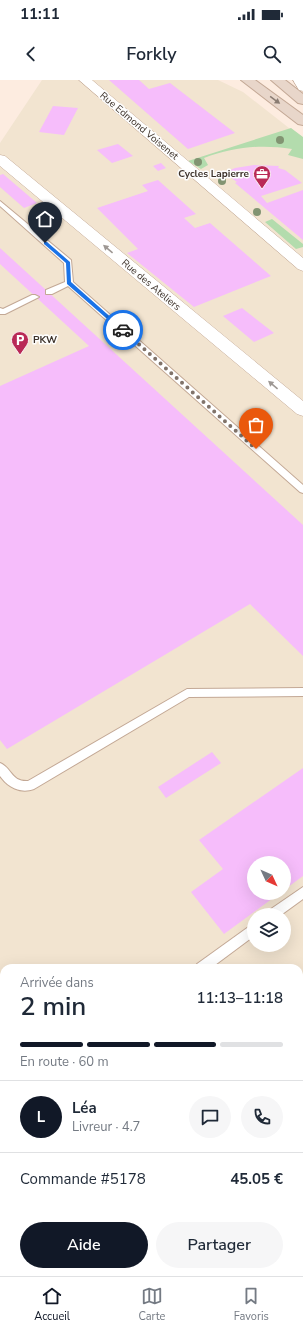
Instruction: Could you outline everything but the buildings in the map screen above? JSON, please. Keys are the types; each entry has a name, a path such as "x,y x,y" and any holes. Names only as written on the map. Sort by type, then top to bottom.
{"main road":[{"path":"247,80 303,121"},
{"path":"277,80 303,100"}],"street":[{"name":"Rue Edmond Voisenet","path":"85,80 303,266"},
{"path":"299,80 303,87"},
{"name":"Rue des Ateliers","path":"0,159 303,410"}],"lane":[{"path":"0,203 68,262 69,283 303,490"},
{"path":"49,292 69,283"},
{"path":"0,310 2,312 35,298"},
{"path":"0,768 12,783 23,787 30,786 188,693 303,692"},
{"path":"281,908 303,892"},
{"path":"206,964 247,934"}],"shaded area":[{"path":"42,80 218,80 243,92 303,139 303,964 0,964 0,143"}],"green space":[{"path":"291,128 303,137 303,159 288,155 292,149 258,147 226,151 204,158 208,165 201,169 188,161"},
{"path":"272,219 303,244 303,247 296,249 265,222"}],"way so far":[{"path":"123,330 256,449"}],"place":[{"name":"Cycles Lapierre","path":"262,189"},
{"name":"PKW","path":"20,355"}],"route":[{"path":"45,243 68,262 69,283 123,330"}]}
